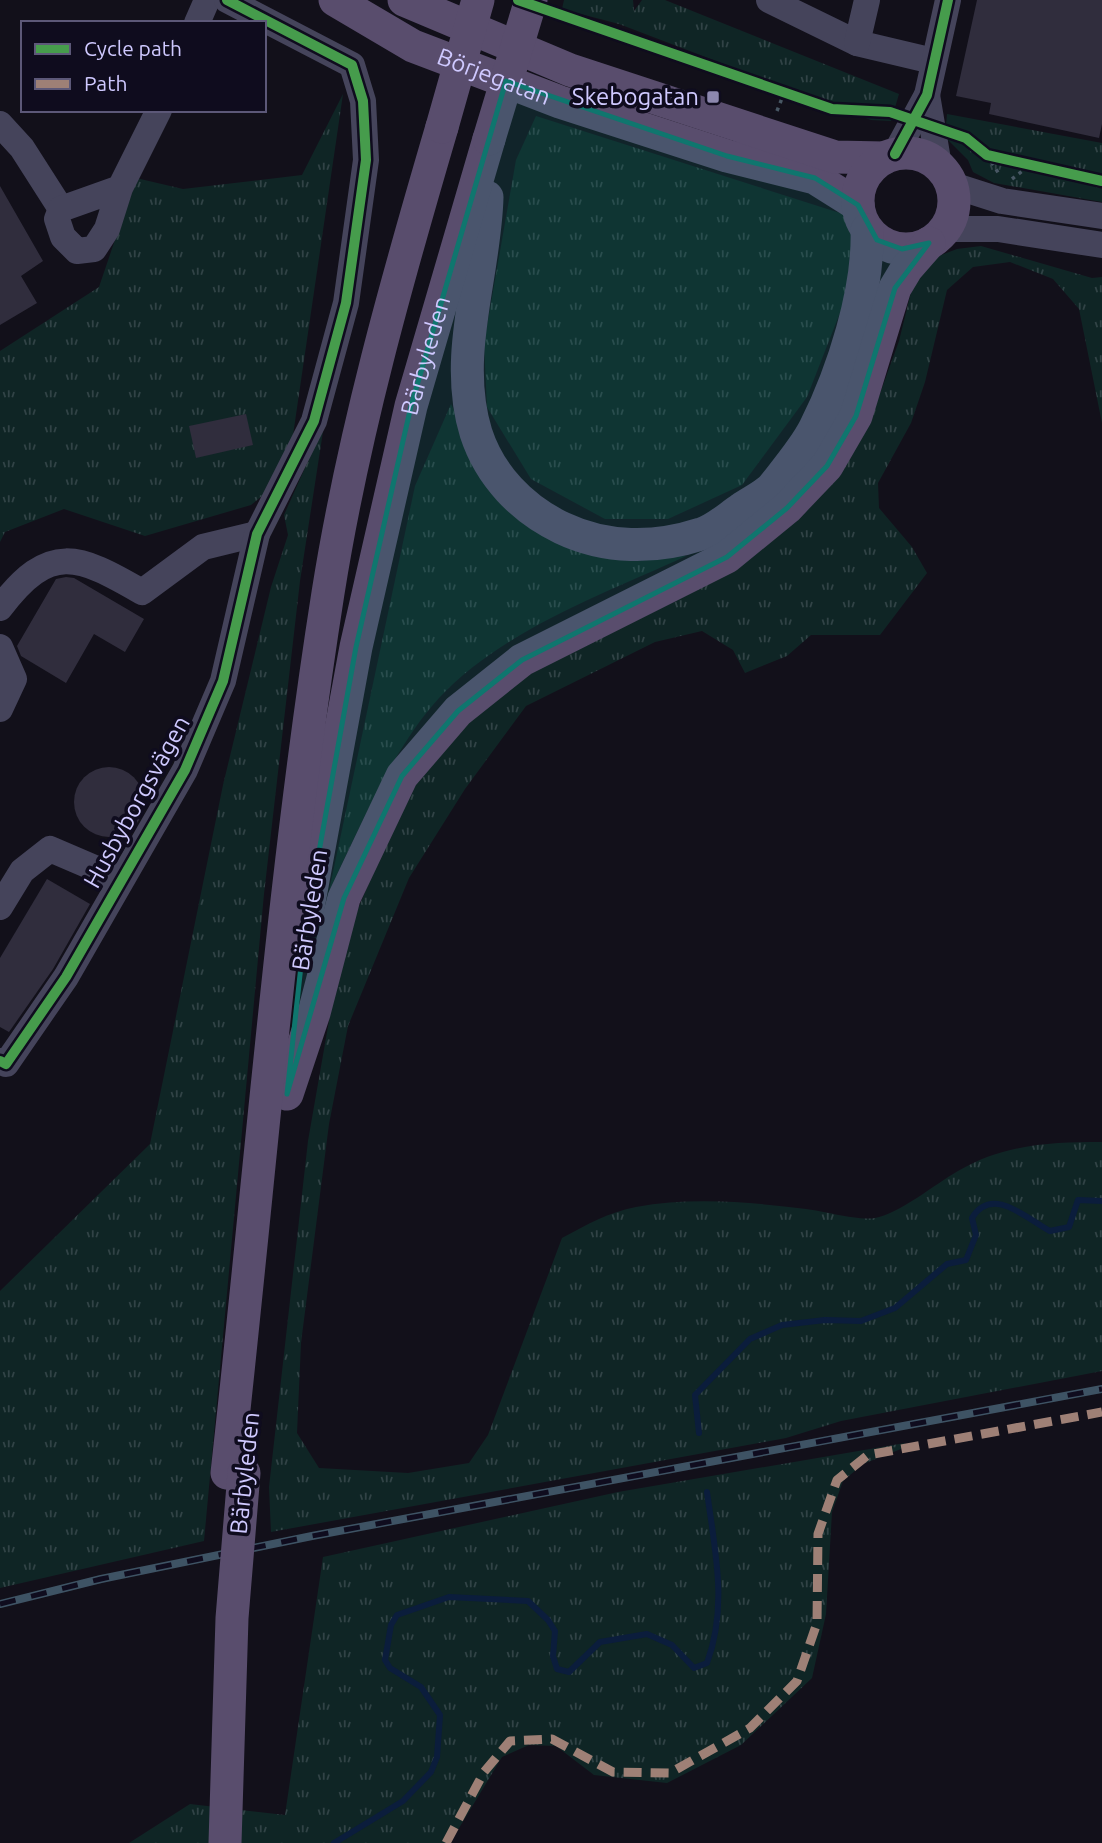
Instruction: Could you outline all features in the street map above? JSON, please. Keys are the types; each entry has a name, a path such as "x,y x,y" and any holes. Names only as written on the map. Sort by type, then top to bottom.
{"main road":[{"name":"Börjegatan","path":"335,0 413,46 561,102 727,156 816,178 862,217"},
{"name":"Börjegatan","path":"404,0 583,75 835,157 889,156"},
{"name":"Bärbyleden","path":"225,1843 235,1473 299,808 328,591 381,334 478,0"},
{"name":"Bärbyleden","path":"205,1843 213,1624 287,1094 304,929 356,647 411,406 531,0"},
{"path":"287,1094 314,1013 344,898 402,776 458,710 522,660 727,557 787,509 827,466 856,416 895,288 907,268 938,236 953,213 946,176 919,154 889,156 864,177 864,289 815,429 770,490 704,534 657,544 618,546 573,533 541,518 513,496 491,464 476,433 467,388 468,349 487,217 489,139"},
{"path":"862,217 877,240 902,249 938,236"}],"street":[{"path":"198,21 206,0"},
{"name":"Husbyborgsvägen","path":"0,1060 6,1063 19,1048 66,976 185,771 223,681 257,534 314,421 346,303 366,160 363,101 352,65 227,0"},
{"path":"769,0 857,43 933,61"},
{"path":"889,156 927,95 948,0"},
{"path":"857,43 866,1"},
{"path":"927,95 946,176 1002,201 1102,216"},
{"path":"120,188 61,209 57,219 63,237 78,251 94,249 107,229 120,188 158,112"},
{"path":"0,124 22,148 61,209"},
{"path":"938,236 998,229 1102,245"},
{"path":"0,608 22,579 63,559 98,567 142,592 203,547 257,534"},
{"path":"0,647 14,679 0,709"},
{"name":"Husbyborgsvägen","path":"0,907 22,871 50,849 120,879"}],"path":[{"path":"772,89 796,97"},
{"path":"976,146 987,155 1000,175"},
{"path":"987,155 1041,168"}],"highlighted area":[{"path":"506,81 727,156 815,178 858,205 877,240 902,249 929,243 895,288 856,416 827,466 787,508 727,557 522,660 458,711 402,776 344,898 287,1094 305,929 356,647 411,406"}],"green space":[{"path":"564,0 633,0 634,11 642,0 665,0 899,94 891,121 871,120 619,24 562,9"},
{"path":"343,94 287,476 251,505 145,536 64,509 5,532 0,542 0,351 99,287 136,178 183,189 302,175"},
{"path":"947,114 1102,143 1102,202 994,183 973,172 968,160 945,137"},
{"path":"536,116 843,214 856,237 850,287 807,397 742,485 668,519 605,519 531,479 487,407 484,343 516,160"},
{"path":"981,246 1092,278 1102,277 1102,423 1079,309 1053,279 1010,262 973,267 947,290 925,382 911,423 878,483 879,508 912,547 927,573 880,635 811,635 787,656 745,673 733,650 702,631 655,642 526,706 465,789 409,878 348,1026 329,1124 301,1343 297,1433 319,1468 408,1473 469,1463 488,1435 562,1238 607,1216 636,1207 699,1201 764,1204 875,1218 905,1205 975,1162 1010,1150 1046,1144 1102,1142 1102,1371 841,1421 786,1438 271,1532 269,1487 308,1141 333,998 355,916 413,777 494,695 551,657 727,568 874,410 899,341 915,276 923,262 957,249"},
{"path":"451,404 491,488 598,553 686,556 523,633 464,674 422,718 392,765 329,891 415,486"},
{"path":"324,425 300,581 264,894 204,1541 0,1588 0,1291 150,1144 223,785 271,587 288,535 284,515"},
{"path":"905,1443 901,1449 863,1464 843,1481 832,1512 826,1614 812,1678 741,1745 667,1783 594,1775 556,1746 529,1745 502,1757 450,1843 129,1843 190,1804 285,1815 323,1557 618,1492"}],"building":[{"path":"977,0 1102,0 1102,124 1099,138 989,114 991,103 956,96"},
{"path":"0,186 43,261 21,276 37,303 0,325"},
{"path":"246,414 253,445 196,458 189,426"},
{"path":"74,578 144,619 125,652 94,634 66,683 21,656 17,646 56,579"},
{"path":"109,767 128,773 138,783 144,802 138,821 128,831 109,837 90,831 80,821 74,802 80,783 90,773"},
{"path":"47,879 90,904 53,969 9,1032 0,1027 0,958"}],"waterway":[{"path":"699,1433 695,1395 750,1339 782,1325 825,1320 861,1321 895,1308 947,1264 966,1260 976,1235 972,1218 989,1204 1010,1207 1050,1231 1069,1227 1078,1200 1102,1201"},
{"path":"334,1843 403,1801 431,1772 437,1757 440,1715 421,1687 390,1668 385,1660 391,1625 397,1615 449,1597 528,1601 548,1620 555,1631 553,1656 557,1669 569,1672 600,1642 647,1634 672,1645 694,1668 707,1663 717,1621 718,1599 716,1557 707,1492"}],"railway":[{"path":"0,1604 101,1579 312,1536 1102,1389"}],"marked path":[{"path":"446,1843 484,1772 510,1741 552,1739 613,1772 670,1773 750,1728 797,1681 817,1623 818,1534 837,1480 868,1455 1102,1412"}],"cycle path":[{"path":"0,1061 6,1064 66,977 185,770 223,681 257,534 314,421 346,303 366,160 363,101 352,65 227,0"},
{"path":"518,0 832,109 890,112 966,138 987,155 1102,181"},
{"path":"895,154 927,95 948,0"}],"place":[{"name":"Skebogatan","path":"713,97"}]}
